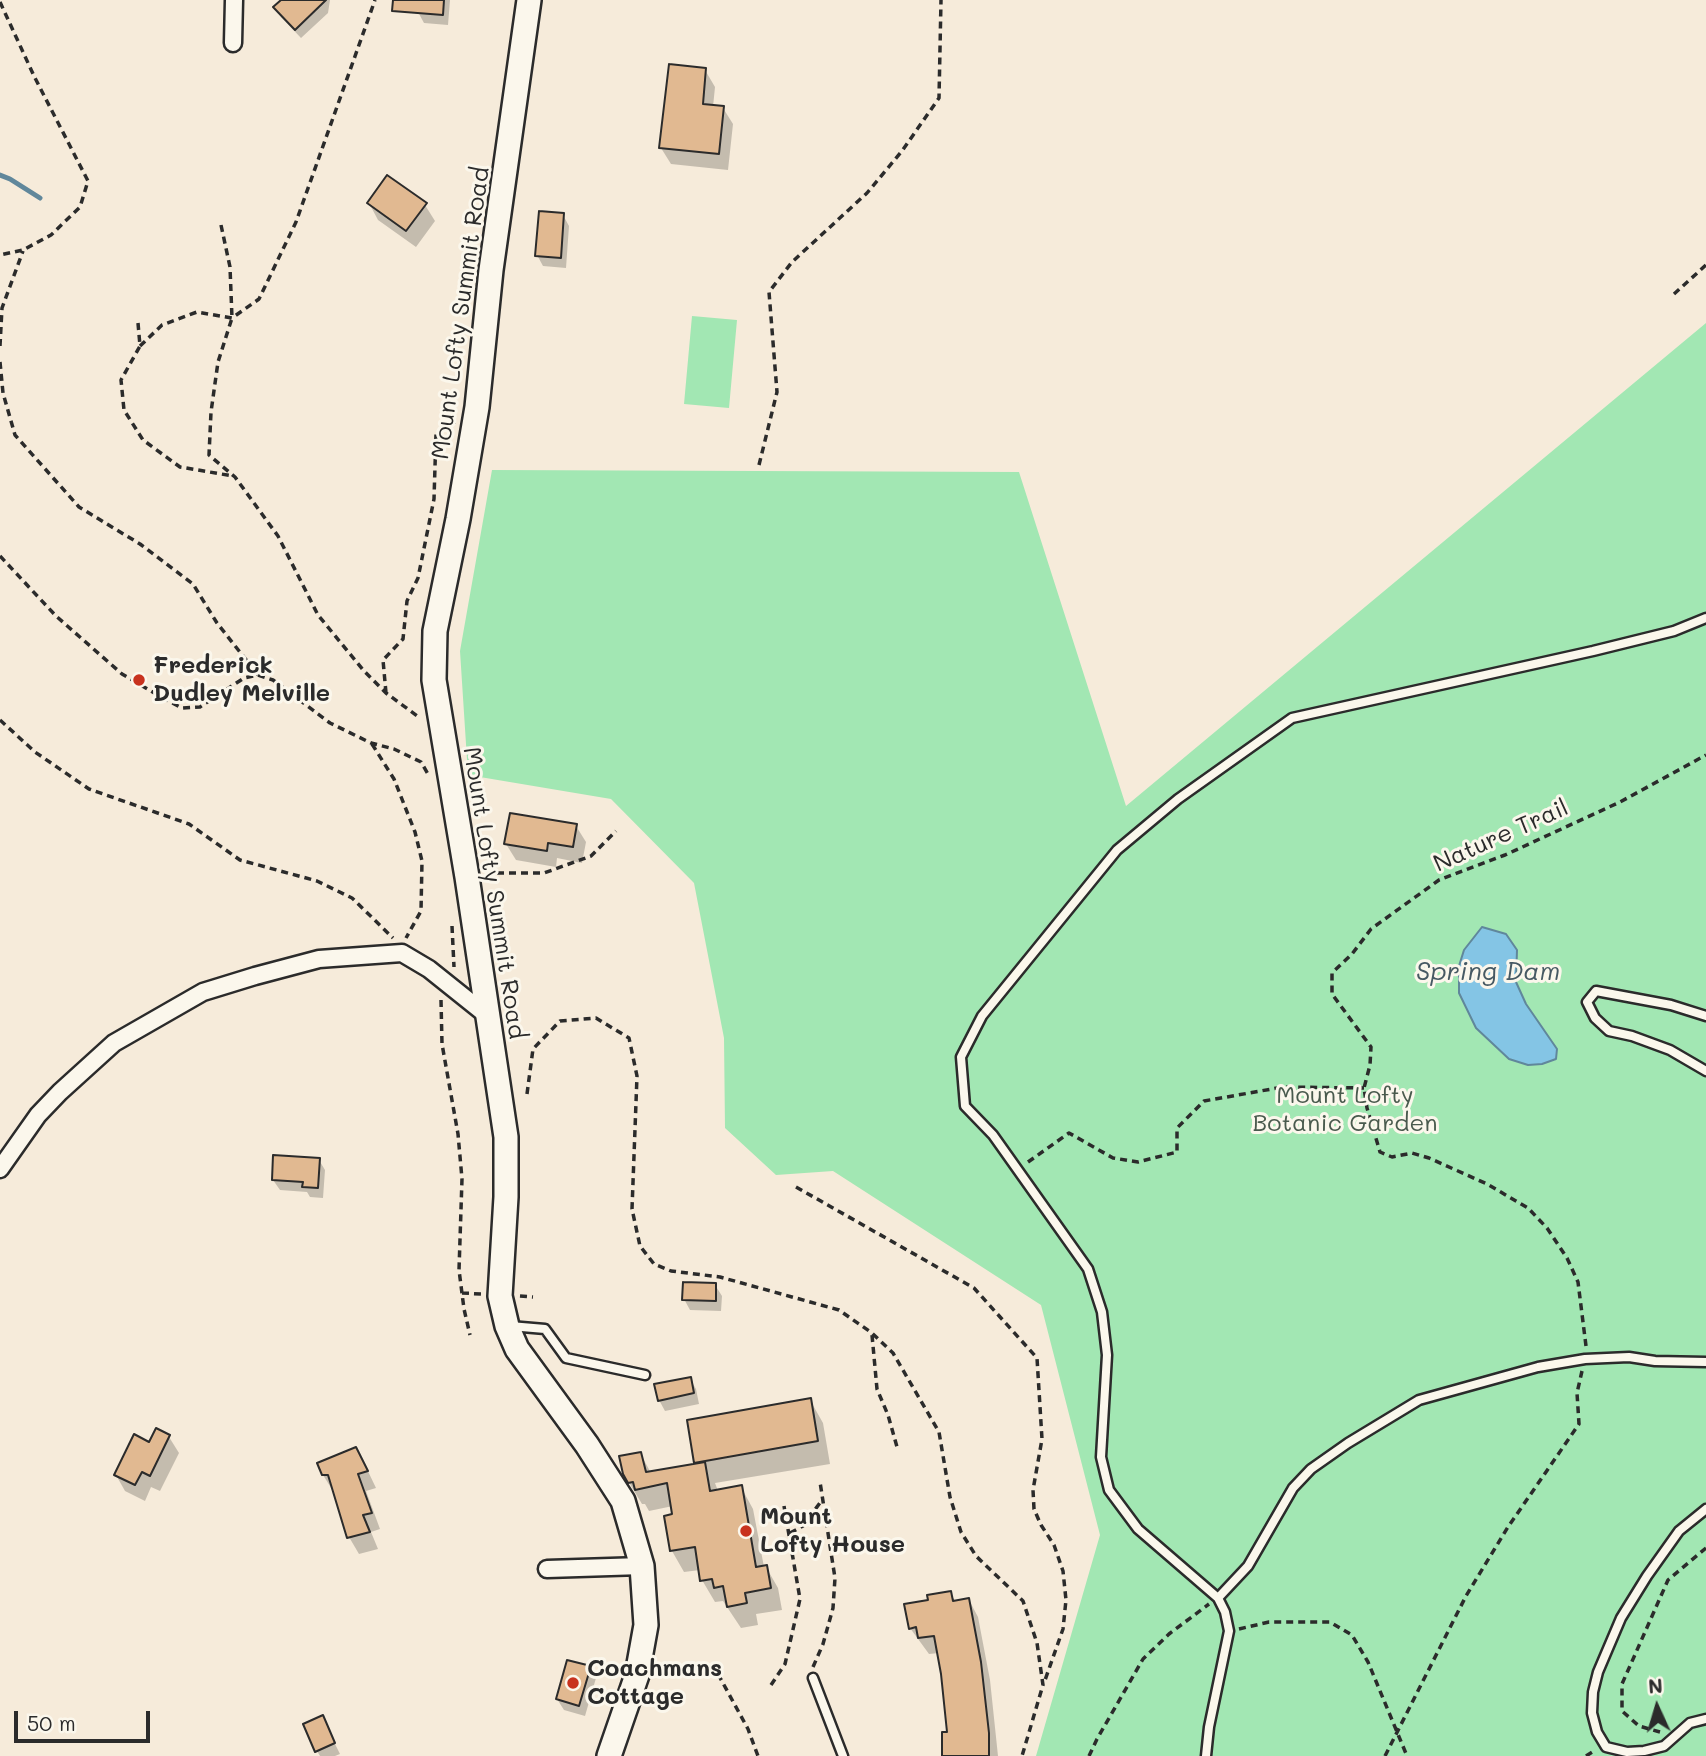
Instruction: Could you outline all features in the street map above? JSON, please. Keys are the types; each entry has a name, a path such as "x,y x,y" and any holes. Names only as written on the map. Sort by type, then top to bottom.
{"main road":[{"name":"Mount Lofty Summit Road","path":"529,0 491,270 477,407 435,631 434,680 506,1137 506,1197 499,1296 517,1349 587,1445 623,1501 642,1566 646,1625 644,1638 637,1675 609,1756"}],"street":[{"path":"233,43 234,0"},
{"path":"0,1169 52,1100 114,1043 203,992 255,975 319,959 402,953 420,963 489,1017"},
{"path":"547,1569 642,1566"}],"lane":[{"path":"1206,1756 1209,1727 1229,1631 1226,1612 1218,1598 1138,1528 1109,1490 1101,1457 1107,1355 1102,1312 1088,1269 993,1135 965,1106 961,1057 982,1016 1116,850 1178,799 1292,718 1593,652 1674,631 1706,618"},
{"path":"1706,1016 1671,1005 1596,990 1587,1002 1595,1018 1609,1031 1670,1050 1706,1071"},
{"path":"507,1326 545,1329 566,1358 645,1375"},
{"path":"1218,1598 1248,1566 1293,1488 1311,1469 1419,1400 1538,1367 1586,1359 1629,1357 1655,1361 1706,1362"},
{"path":"1706,1509 1679,1531 1647,1576 1622,1618 1598,1672 1592,1713 1597,1732 1606,1746 1627,1752 1664,1746 1690,1723 1706,1719"},
{"path":"813,1678 843,1756"}],"path":[{"path":"235,477 180,467 143,440 124,410 121,380 140,346 162,325 198,312 232,318 259,299 296,222 375,0"},
{"path":"759,465 777,392 769,292 792,262 867,193 902,151 939,98 941,0"},
{"path":"0,2 34,76 88,181 80,207 51,235 23,250 0,255"},
{"path":"221,225 230,267 232,318 218,362 211,412 209,455 235,477 278,536 318,615 364,671 386,693 441,734"},
{"path":"0,346 2,308 23,250"},
{"path":"1674,295 1706,265"},
{"path":"138,323 140,346"},
{"path":"0,362 3,393 15,435 79,507 140,544 193,583 218,623 258,675"},
{"path":"386,693 383,660 403,639 407,601 418,578 434,499 436,434 477,407"},
{"path":"0,556 56,616 122,674 182,708 200,707 244,678 258,675 273,680 330,723 371,743 394,749 421,762 428,772 431,786"},
{"path":"0,720 35,752 89,789 189,824 240,860 317,881 352,898 402,947 421,911 422,861 415,832 394,779 371,743"},
{"name":"Nature Trail","path":"1586,1359 1586,1335 1578,1282 1567,1258 1547,1228 1528,1208 1487,1184 1412,1153 1392,1157 1380,1152 1364,1088 1370,1066 1371,1047 1332,994 1332,973 1352,954 1371,929 1439,880 1505,855 1609,807 1706,755"},
{"path":"467,877 489,872 544,873 591,856 617,831"},
{"path":"451,917 454,965 452,974 441,980 442,1044 463,1178 459,1270 470,1335"},
{"path":"527,1094 533,1049 560,1021 596,1018 629,1038 637,1076 632,1209 640,1246 654,1264 671,1270 720,1277 839,1310 872,1333 893,1353 939,1432 950,1497 961,1532 976,1556 1023,1601 1037,1643 1043,1685"},
{"path":"1018,1170 1069,1133 1113,1158 1138,1162 1177,1152 1177,1128 1204,1101 1283,1087 1364,1088"},
{"path":"796,1187 974,1288 1037,1358 1042,1439 1034,1490 1034,1509 1054,1545 1063,1571 1066,1600 1063,1629 1022,1756"},
{"path":"520,1296 533,1297"},
{"path":"872,1333 877,1389 897,1447"},
{"path":"1385,1756 1466,1596 1508,1527 1578,1424 1577,1393 1586,1359"},
{"path":"812,1668 823,1644 833,1608 835,1578 820,1482"},
{"path":"790,1533 803,1526 823,1500"},
{"path":"771,1685 785,1664 800,1599 784,1506"},
{"path":"1676,1737 1639,1726 1622,1711 1622,1684 1668,1580 1706,1548"},
{"path":"1089,1756 1143,1659 1169,1634 1218,1598"},
{"path":"1229,1631 1269,1622 1330,1622 1352,1635 1368,1662 1407,1756"},
{"path":"718,1674 748,1729 758,1756"}],"green space":[{"path":"692,316 737,320 729,408 684,404"},
{"name":"Mount Lofty Botanic Garden","path":"1706,323 1706,1756 1036,1756 1100,1535 1041,1305 833,1171 776,1175 725,1128 724,1038 694,883 611,799 468,775 460,651 492,470 1019,472 1126,806"}],"water":[{"name":"Spring Dam","path":"1482,927 1506,934 1517,950 1516,982 1526,1004 1557,1049 1556,1059 1528,1065 1509,1059 1476,1028 1459,993 1459,966 1464,950"}],"building":[{"path":"281,0 326,0 295,30 273,7"},
{"path":"393,0 444,0 443,15 392,11"},
{"path":"669,64 706,68 703,104 724,106 719,154 659,148"},
{"path":"387,175 427,203 406,231 367,203"},
{"path":"539,211 564,213 561,258 535,256"},
{"path":"510,813 577,824 573,847 548,843 547,851 504,844"},
{"path":"273,1155 320,1158 318,1188 302,1187 303,1182 272,1180"},
{"path":"683,1282 716,1283 716,1301 682,1300"},
{"path":"691,1377 694,1393 658,1401 654,1384"},
{"path":"811,1398 818,1441 694,1463 687,1420"},
{"path":"156,1428 170,1435 150,1476 142,1472 135,1485 114,1475 134,1434 149,1442"},
{"path":"356,1447 368,1471 358,1474 372,1513 363,1515 370,1532 347,1538 328,1475 322,1475 317,1463"},
{"path":"641,1452 646,1472 705,1462 710,1491 742,1485 756,1567 767,1565 771,1588 745,1593 747,1603 727,1607 723,1586 714,1588 712,1579 700,1581 695,1547 670,1551 664,1516 672,1514 667,1483 635,1490 633,1482 628,1483 623,1474 619,1456"},
{"path":"951,1591 953,1601 969,1598 981,1662 989,1756 942,1756 942,1732 947,1732 934,1636 918,1638 916,1627 909,1629 904,1604 928,1600 927,1595"},
{"name":"Coachmans Cottage","path":"567,1660 591,1666 579,1706 556,1699"},
{"path":"323,1715 335,1743 315,1752 303,1724"}],"waterway":[{"path":"0,175 40,198"}],"place":[{"name":"Frederick Dudley Melville","path":"139,680"},
{"name":"Mount Lofty House","path":"746,1531"},
{"name":"Coachmans Cottage","path":"573,1683"}]}
